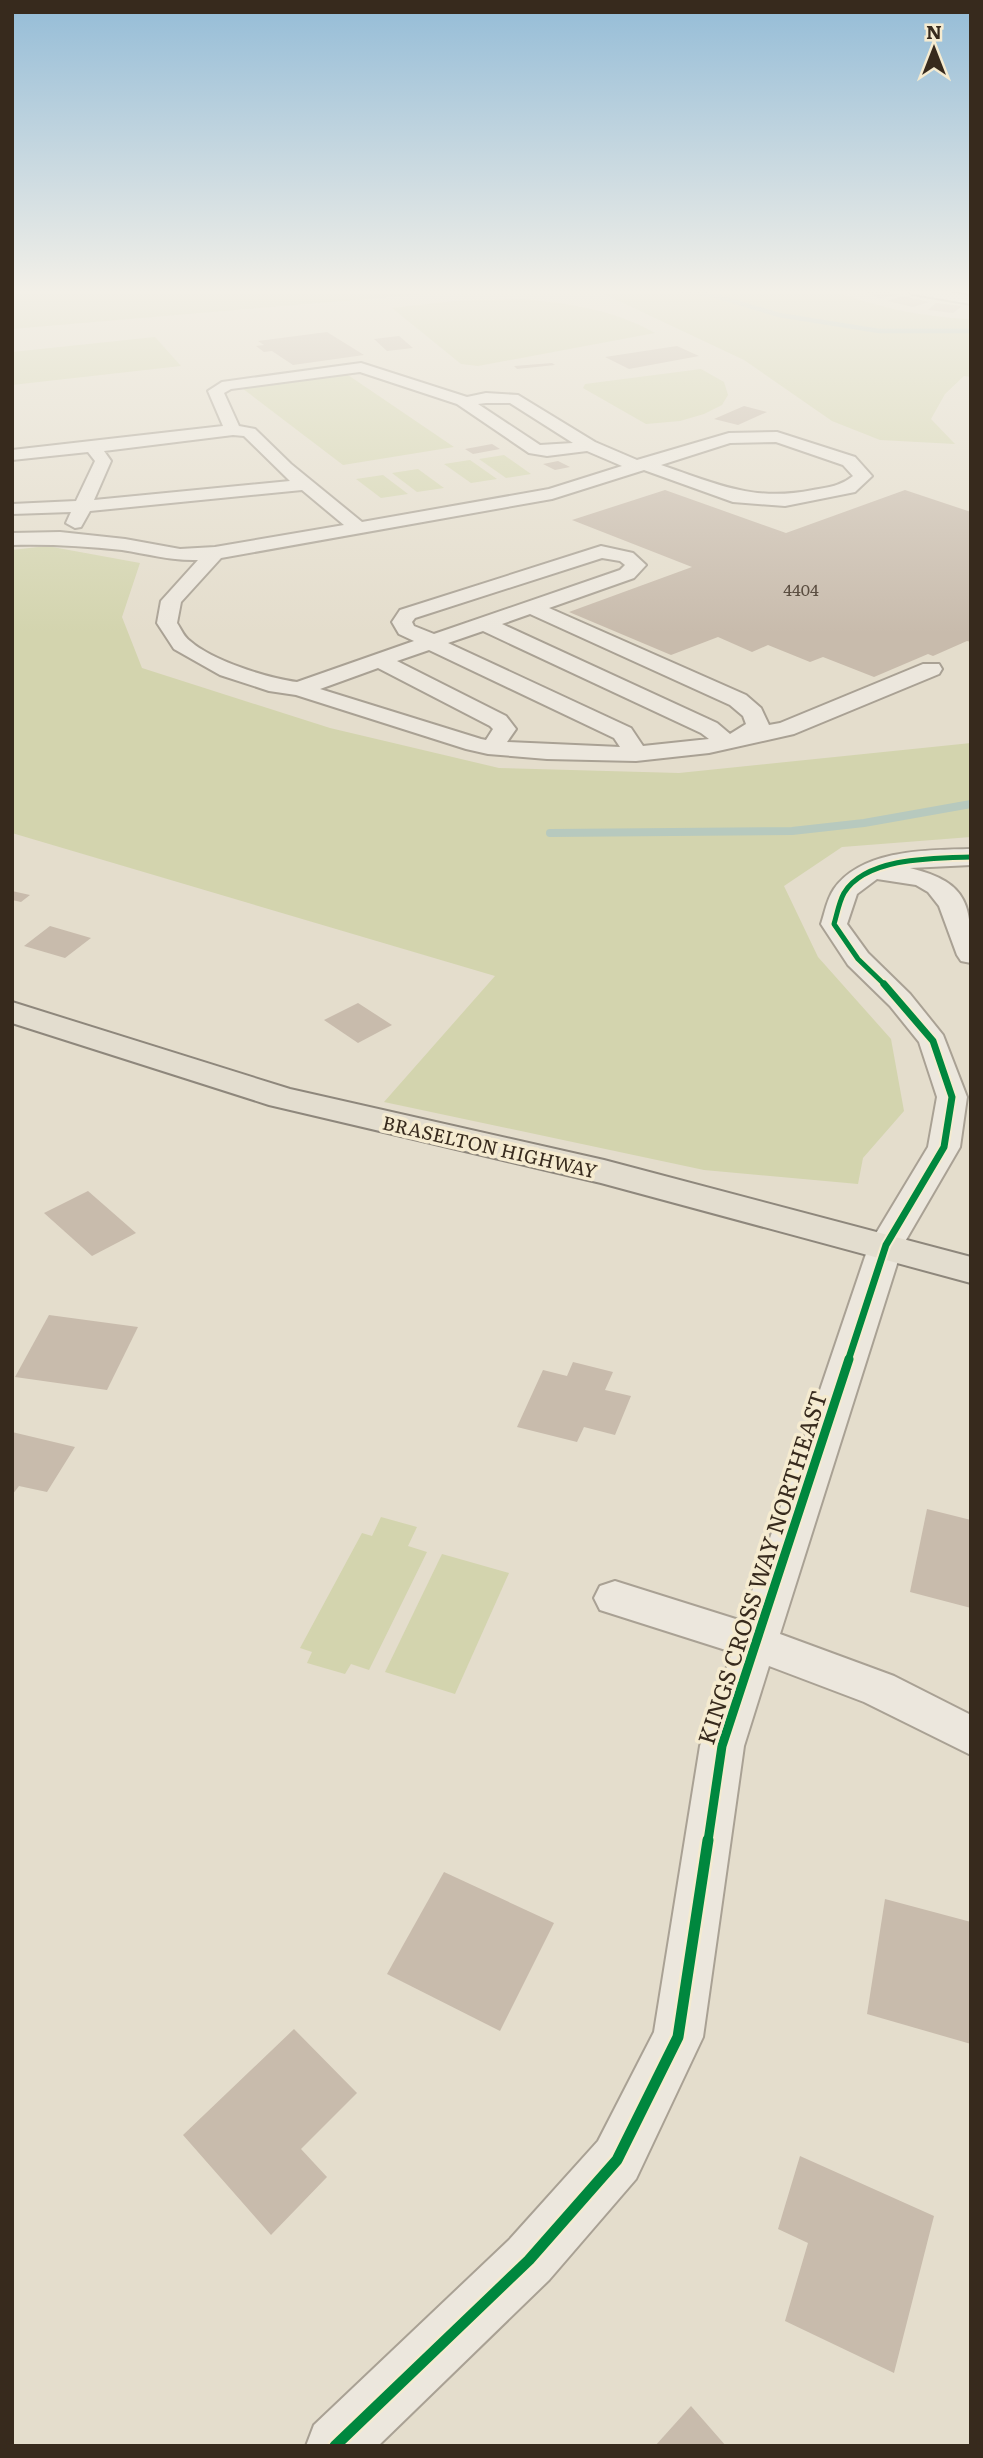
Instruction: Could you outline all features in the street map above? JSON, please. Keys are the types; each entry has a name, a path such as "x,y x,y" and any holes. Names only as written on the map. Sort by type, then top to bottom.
{"main road":[{"name":"BRASELTON HIGHWAY","path":"12,1012 281,1098 604,1172 886,1245 971,1270"}],"street":[{"path":"222,405 233,430"},
{"path":"469,405 535,449 547,451 589,446"},
{"path":"12,528 71,532 180,555 215,553 552,494 639,465 729,439 777,437 849,461 863,477 849,488 785,501 740,498 639,465 589,446 524,405"},
{"path":"12,455 233,430 249,432 285,468 360,528"},
{"path":"71,532 103,461 93,447"},
{"path":"12,509 83,506 297,486 300,479"},
{"path":"12,539 127,527"},
{"path":"188,536 209,542 215,553"},
{"path":"299,690 627,574 636,565 626,557 601,552 407,614 402,622 406,630 426,638 427,644"},
{"path":"215,553 171,601 167,623 181,645 228,670 492,747 570,754 636,754 701,747 754,731 786,729 931,669"},
{"path":"533,608 738,700 753,713 754,731"},
{"path":"485,624 709,729 725,741"},
{"path":"427,644 623,733 636,754"},
{"path":"380,661 498,721 505,729 492,747"},
{"path":"870,873 879,867 922,858 971,857"},
{"path":"870,873 903,874 934,882 946,893 971,955"},
{"name":"KINGS CROSS WAY NORTHEAST","path":"335,2446 529,2260 617,2160 678,2037 722,1746 886,1245 944,1147 951,1097 933,1041 900,1000 858,960 834,925 846,889 870,873"},
{"path":"615,1598 754,1642 879,1689 971,1736"}],"green space":[{"path":"264,405 392,405 454,447 343,465"},
{"path":"612,405 722,405 704,414 680,421 646,424"},
{"path":"808,405 939,405 931,419 955,444 880,440 832,421"},
{"path":"504,455 531,474 506,478 479,459"},
{"path":"470,460 497,479 471,483 444,464"},
{"path":"418,469 444,488 417,492 392,473"},
{"path":"383,475 408,494 381,498 356,479"},
{"path":"47,546 140,563 122,617 142,668 330,728 499,768 679,773 971,743 971,837 842,847 784,886 818,957 891,1039 904,1111 863,1158 858,1184 704,1170 384,1102 495,976 12,833 12,550"},
{"path":"381,1517 417,1527 408,1546 427,1552 369,1670 351,1664 345,1674 307,1663 312,1652 300,1648 362,1533 372,1536"},
{"path":"442,1554 509,1573 455,1694 385,1672"}],"building":[{"path":"744,406 767,412 738,425 714,419"},
{"path":"492,444 500,449 473,454 465,449"},
{"path":"558,461 570,467 555,470 543,464"},
{"path":"665,490 786,533 905,490 971,512 971,642 967,641 933,656 928,654 874,677 823,657 810,662 768,645 752,652 718,637 671,655 569,612 692,567 572,520"},
{"path":"12,891 30,895 21,902 12,900"},
{"path":"50,926 91,938 65,958 24,946"},
{"path":"358,1003 392,1025 358,1043 324,1020"},
{"path":"88,1191 136,1233 92,1256 44,1213"},
{"path":"49,1315 138,1327 107,1390 15,1377"},
{"path":"573,1362 613,1372 605,1390 631,1396 615,1435 584,1427 577,1442 517,1427 543,1370 567,1376"},
{"path":"12,1432 75,1447 47,1492 19,1486 12,1495"},
{"path":"927,1509 971,1520 971,1608 910,1592"},
{"path":"444,1872 554,1923 500,2031 387,1974"},
{"path":"885,1899 971,1922 971,2044 867,2014"},
{"path":"294,2029 357,2093 301,2149 327,2177 271,2235 183,2135"},
{"path":"800,2156 934,2216 894,2373 785,2321 808,2243 778,2229"},
{"path":"691,2406 726,2446 655,2446"}],"waterway":[{"path":"550,833 792,831 864,823 971,804"}],"cycle path":[{"path":"335,2446 529,2260 617,2160 678,2037 722,1746 886,1245 944,1147 952,1097 933,1041 900,1000 858,959 834,924 847,889 859,878 873,871 905,861 971,857"}]}
